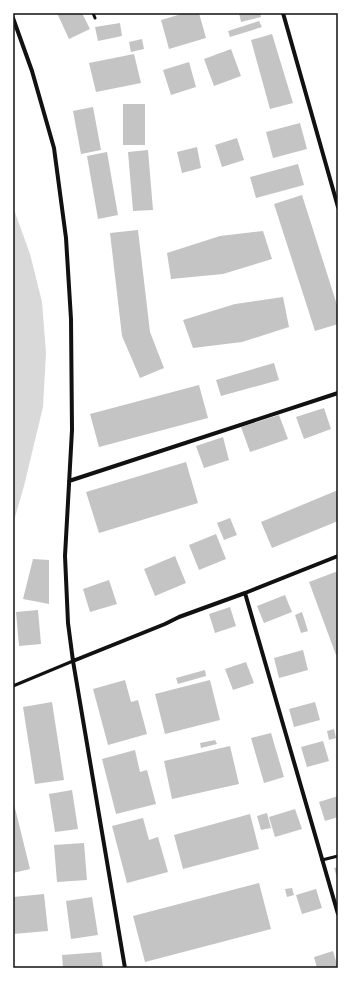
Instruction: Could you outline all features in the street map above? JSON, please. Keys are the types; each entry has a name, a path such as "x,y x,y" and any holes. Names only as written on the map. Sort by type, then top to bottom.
{"street":[{"path":"284,13 338,207"},
{"path":"13,18 32,71 54,148 66,238 71,319 72,430 65,556 67,607 73,661 125,968"},
{"path":"69,481 338,393"},
{"path":"73,661 165,624 179,616 245,593 338,556"},
{"path":"245,593 338,914"}],"lane":[{"path":"93,13 95,18"},
{"path":"13,686 73,661"},
{"path":"322,860 338,856"}],"shaded area":[{"path":"13,207 30,254 42,302 46,353 43,407 24,486 13,524"}],"building":[{"path":"57,13 82,13 90,29 69,39"},
{"path":"185,13 199,13 206,38 169,49 161,20"},
{"path":"239,13 260,13 261,17 241,22"},
{"path":"259,21 262,27 230,37 228,31"},
{"path":"120,23 122,36 98,41 95,27"},
{"path":"272,34 293,103 270,109 251,40"},
{"path":"142,39 144,49 131,52 129,42"},
{"path":"231,49 241,76 214,86 204,59"},
{"path":"134,54 141,83 96,92 89,63"},
{"path":"189,62 196,87 171,95 163,70"},
{"path":"123,104 145,104 145,145 123,145"},
{"path":"93,107 101,150 81,154 73,111"},
{"path":"300,123 307,149 273,158 266,132"},
{"path":"237,138 244,160 222,167 215,145"},
{"path":"197,147 201,168 182,173 177,152"},
{"path":"148,150 153,210 133,211 128,152"},
{"path":"107,152 118,215 98,219 87,156"},
{"path":"298,164 304,185 256,198 250,177"},
{"path":"302,195 338,308 338,324 315,331 274,204"},
{"path":"138,230 150,332 164,368 140,378 122,336 110,233"},
{"path":"263,231 272,259 223,274 171,279 167,253 220,236"},
{"path":"283,297 289,327 242,342 193,348 183,320 235,304"},
{"path":"274,363 279,380 221,396 216,380"},
{"path":"199,385 208,418 99,447 90,414"},
{"path":"324,408 331,429 304,439 296,417"},
{"path":"279,415 288,439 250,452 241,427"},
{"path":"223,437 229,460 204,468 196,446"},
{"path":"186,462 198,503 99,533 86,492"},
{"path":"338,490 338,521 272,548 261,522"},
{"path":"230,518 237,535 224,540 217,523"},
{"path":"216,534 226,559 199,570 189,545"},
{"path":"175,556 186,583 155,596 144,569"},
{"path":"33,559 49,560 49,604 23,599"},
{"path":"338,571 338,655 336,655 309,582"},
{"path":"109,580 117,604 90,612 83,589"},
{"path":"285,595 292,612 264,623 257,606"},
{"path":"230,607 236,626 215,633 209,614"},
{"path":"38,610 41,644 19,646 16,612"},
{"path":"302,612 308,631 301,633 295,615"},
{"path":"303,650 308,670 279,678 274,658"},
{"path":"246,662 254,683 233,690 225,669"},
{"path":"205,670 206,676 178,684 176,678"},
{"path":"125,680 131,702 138,700 147,734 108,745 93,689"},
{"path":"210,680 220,720 165,734 155,694"},
{"path":"52,702 64,780 35,784 23,707"},
{"path":"315,702 320,720 294,727 289,709"},
{"path":"334,729 336,738 329,740 327,731"},
{"path":"271,733 284,777 264,783 251,738"},
{"path":"215,740 217,744 201,748 200,743"},
{"path":"323,741 329,761 307,767 301,747"},
{"path":"230,746 239,784 172,799 164,761"},
{"path":"135,750 140,772 147,770 156,804 116,814 102,759"},
{"path":"72,790 78,829 55,832 49,794"},
{"path":"338,796 338,817 325,821 319,802"},
{"path":"13,800 30,869 13,873"},
{"path":"295,809 302,829 275,837 269,817"},
{"path":"267,813 271,828 261,830 257,816"},
{"path":"250,814 259,849 183,869 174,835"},
{"path":"143,818 149,840 158,837 168,872 127,883 112,826"},
{"path":"84,843 87,880 57,882 54,845"},
{"path":"338,867 338,881 334,868"},
{"path":"259,883 271,929 145,962 133,916"},
{"path":"292,888 294,895 287,897 285,889"},
{"path":"316,889 322,908 302,914 296,895"},
{"path":"44,894 48,931 13,934 13,897"},
{"path":"92,897 98,935 71,939 66,901"},
{"path":"333,951 338,968 317,968 314,957"},
{"path":"101,952 103,968 63,968 62,955"}]}
